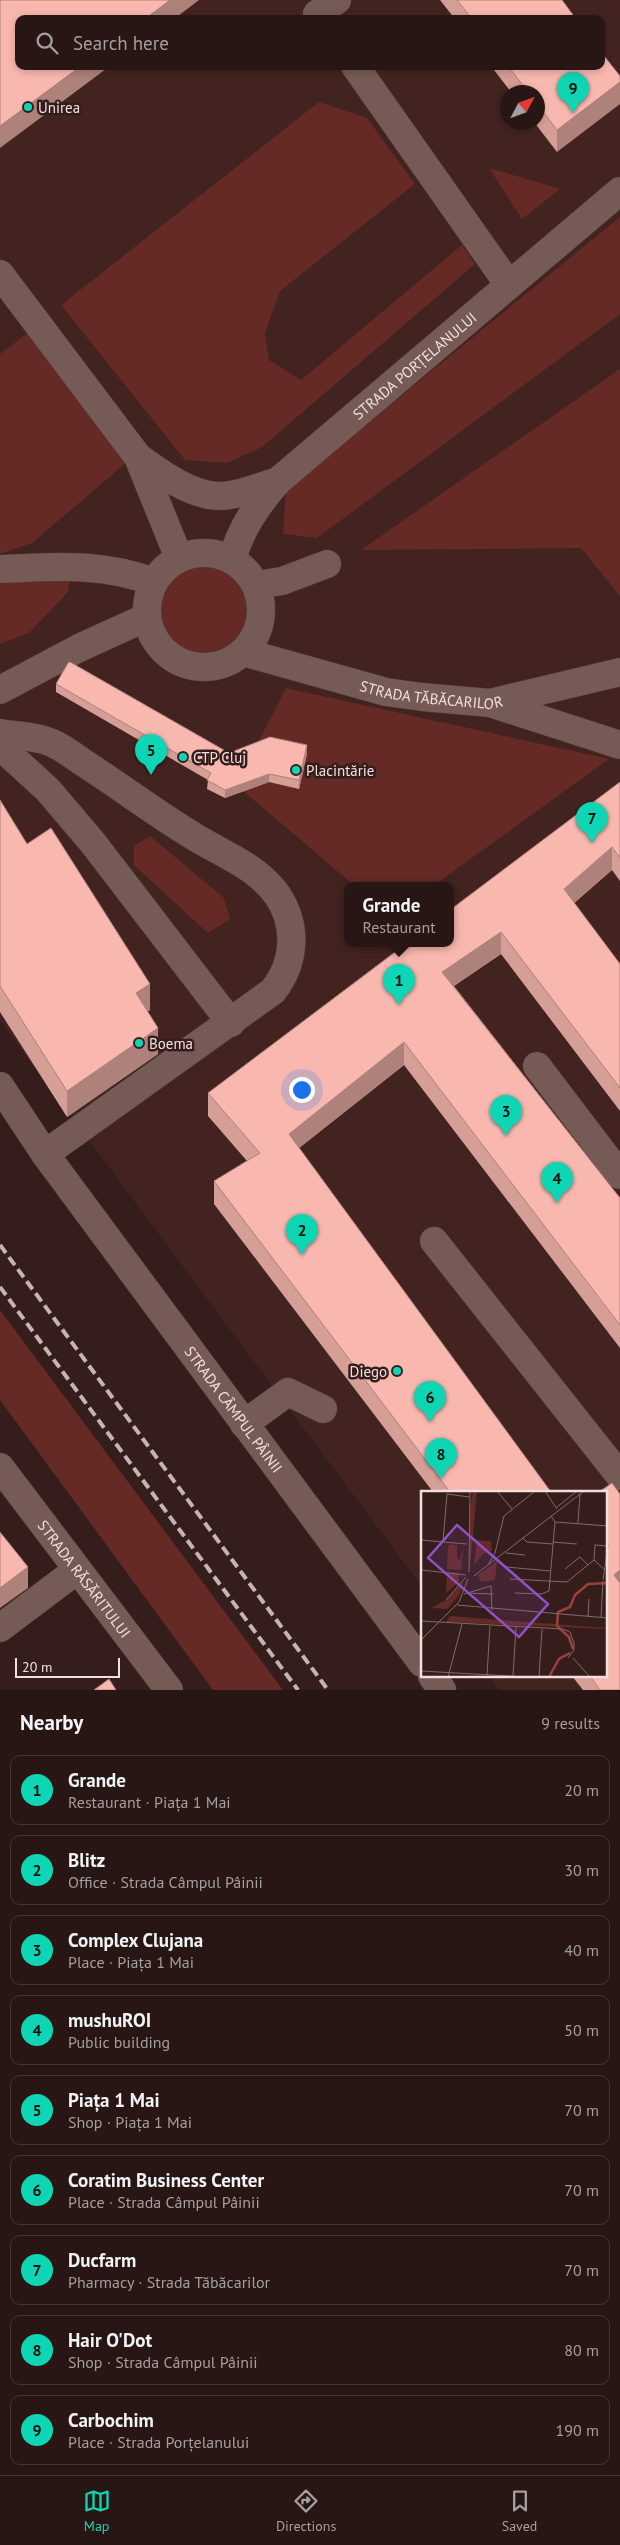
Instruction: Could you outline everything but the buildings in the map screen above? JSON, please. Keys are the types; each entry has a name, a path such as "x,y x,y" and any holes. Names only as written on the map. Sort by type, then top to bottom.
{"street":[{"path":"358,70 510,284"},
{"name":"STRADA PORȚELANULUI","path":"232,559 238,538 248,520 278,481 620,191"},
{"path":"0,274 138,457 179,558"},
{"path":"138,457 182,484 205,494 232,495 278,481"},
{"path":"197,553 215,553 232,559 246,570 256,586 261,603 260,621 254,638 244,652 228,662 211,667 194,666 176,660 162,649 152,634 147,617 148,599 154,582 164,568 179,558 197,553"},
{"path":"256,586 282,581 326,564"},
{"path":"0,569 89,566 132,574 154,582"},
{"path":"0,690 79,648 147,617"},
{"name":"STRADA TĂBĂCARILOR","path":"244,652 386,692 422,698 490,703 620,672"},
{"path":"490,703 620,745"},
{"path":"0,733 51,742 195,837 244,864 264,881 277,896 284,908 292,931 290,961 283,978 273,991 231,1023 45,1154"},
{"path":"0,746 48,790 87,835 231,1023"},
{"path":"538,1066 620,1175"},
{"name":"STRADA CÂMPUL PÂINII","path":"0,1086 45,1154 421,1662"},
{"path":"434,1241 620,1476"},
{"path":"244,1424 288,1392 323,1409"},
{"name":"STRADA RĂSĂRITULUI","path":"0,1467 169,1690"},
{"path":"0,1628 77,1570"},
{"path":"433,1678 442,1690"}],"shaded area":[{"path":"0,0 620,0 620,1690 499,1690 490,1678 608,1678 608,1491 421,1491 421,1586 0,1021"},
{"path":"319,102 367,118 415,184 280,291 265,333 269,360 301,380 462,245 475,264 262,447 227,463 185,460 61,305"},
{"path":"489,168 560,189 522,219"},
{"path":"620,217 620,314 317,538 283,534 286,490"},
{"path":"28,333 127,462 32,543 0,554 0,354"},
{"path":"620,369 620,596 581,548 361,550"},
{"path":"204,559 223,563 239,574 250,590 254,609 250,628 239,644 223,655 204,659 185,655 169,644 158,628 154,609 158,590 169,574 185,563"},
{"path":"72,566 68,592 29,633 0,644 0,569"},
{"path":"286,688 609,759 439,882 350,882 236,785"},
{"path":"150,836 224,898 230,919 208,933 134,865 134,846"},
{"path":"0,1310 283,1690 213,1690 0,1400"}],"railway":[{"path":"0,1245 328,1690"},
{"path":"0,1287 298,1690"}],"place":[{"name":"Unirea","path":"28,107"},
{"name":"Carbochim","path":"573,113"},
{"name":"CTP Cluj","path":"183,757"},
{"name":"Placintărie","path":"296,770"},
{"name":"Piața 1 Mai","path":"151,775"},
{"name":"Ducfarm","path":"592,843"},
{"name":"Grande","path":"399,1005"},
{"name":"Boema","path":"139,1043"},
{"name":"Complex Clujana","path":"506,1136"},
{"name":"mushuROI","path":"557,1203"},
{"name":"Blitz","path":"302,1255"},
{"name":"Diego","path":"397,1371"},
{"name":"Coratim Business Center","path":"430,1422"},
{"name":"Hair O'Dot","path":"441,1479"}]}
